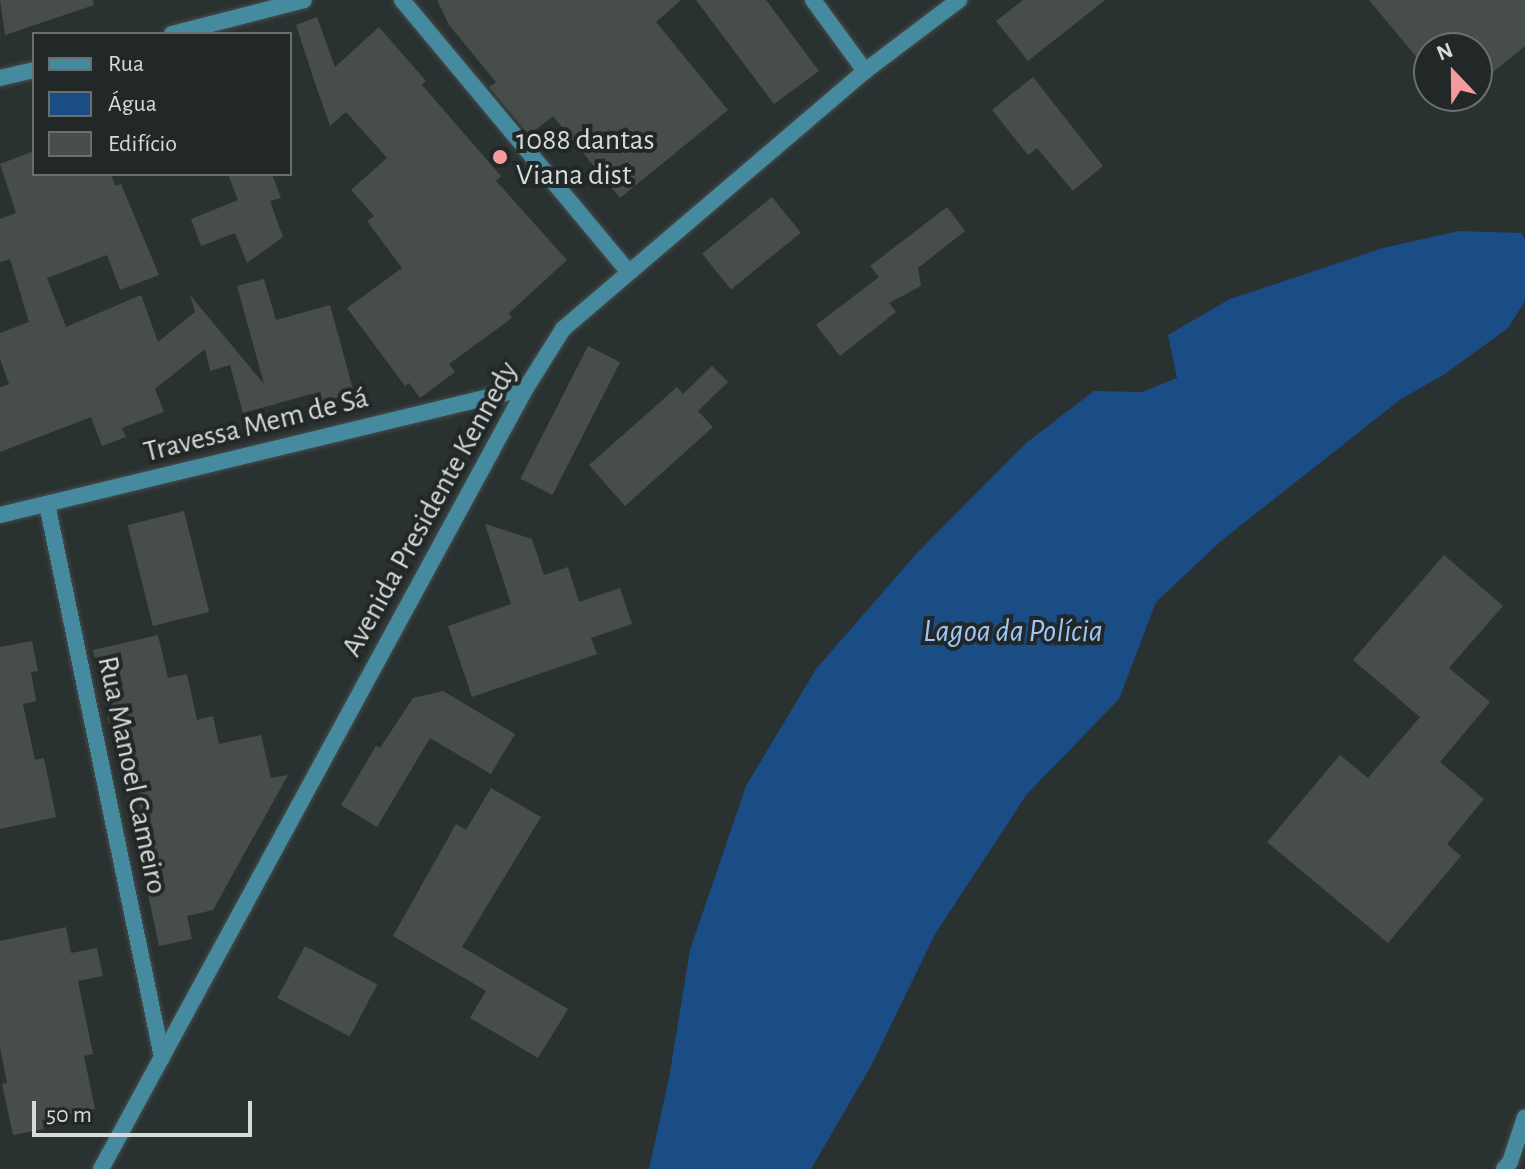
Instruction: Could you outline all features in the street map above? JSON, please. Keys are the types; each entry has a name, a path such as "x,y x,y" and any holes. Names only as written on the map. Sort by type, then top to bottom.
{"street":[{"path":"180,32 304,0"},
{"path":"402,0 628,271"},
{"path":"813,0 865,71"},
{"name":"Avenida Presidente Kennedy","path":"101,1169 526,388 563,329 865,71 959,0"},
{"path":"0,78 32,70"},
{"name":"Travessa Mem de Sá","path":"0,515 526,388"},
{"name":"Rua Manoel Cameiro","path":"47,504 162,1057"},
{"path":"1508,1167 1525,1117"}],"water":[{"name":"Lagoa da Polícia","path":"1459,231 1522,233 1525,241 1525,301 1508,328 1445,374 1401,399 1221,541 1156,602 1119,699 1027,794 935,934 871,1066 811,1169 649,1169 669,1078 690,950 746,786 816,669 917,553 1026,443 1094,391 1142,392 1177,378 1168,335 1230,299 1383,248"}],"building":[{"path":"0,0 93,0 94,5 5,35"},
{"path":"437,0 681,0 656,22 728,110 620,198 553,116 529,135 489,87 496,82 449,25"},
{"path":"696,0 766,0 819,71 774,104"},
{"path":"1023,0 1105,0 1028,61 996,21"},
{"path":"1369,0 1525,0 1525,46 1493,72 1493,32 1413,32 1413,53"},
{"path":"317,17 335,67 379,27 426,81 422,85 501,176 496,181 567,260 509,313 512,318 449,364 455,372 420,398 409,383 405,386 347,308 402,268 367,221 374,216 351,190 387,158 346,112 330,126 296,25"},
{"path":"1033,77 1103,166 1073,191 1037,148 1028,155 992,110"},
{"path":"32,152 32,176 112,176 115,186 121,184 159,275 120,290 107,255 47,278 66,327 141,295 158,342 195,312 190,295 264,384 237,286 264,279 276,320 330,305 354,393 314,405 311,394 243,413 230,365 210,371 205,349 155,389 164,412 122,428 126,437 102,446 91,417 0,452 0,387 9,384 0,359 0,333 29,322 10,259 0,262 0,219 16,213 0,164"},
{"path":"229,176 273,176 281,198 270,201 283,237 247,263 235,233 201,246 191,219 238,200"},
{"path":"772,197 801,233 731,289 702,254"},
{"path":"947,207 965,231 918,268 921,286 889,303 896,312 840,356 816,325 879,277 870,266"},
{"path":"588,346 620,362 552,495 520,479"},
{"path":"712,366 728,382 698,411 713,427 625,506 589,465 677,387 683,394"},
{"path":"184,511 209,612 153,626 128,525"},
{"path":"485,524 532,539 544,575 568,567 579,602 620,588 632,624 591,638 597,654 472,697 448,626 511,604"},
{"path":"1444,555 1503,606 1449,668 1490,702 1440,762 1484,799 1447,844 1461,856 1388,943 1267,842 1340,755 1368,778 1420,717 1353,660"},
{"path":"158,635 168,678 187,674 197,720 213,716 219,744 261,735 271,778 288,775 213,910 187,916 192,939 159,946 133,822 143,820 123,730 111,733 93,650"},
{"path":"32,641 38,671 31,672 36,701 23,704 35,760 44,758 56,817 0,829 0,647"},
{"path":"443,691 515,734 491,774 430,738 377,827 341,805 376,746 380,748 413,698"},
{"path":"491,788 541,817 462,947 568,1009 538,1058 470,1018 486,991 393,936 456,824 466,830"},
{"path":"66,927 71,953 97,948 103,976 78,981 93,1054 84,1056 95,1109 42,1120 44,1129 13,1135 2,1084 7,1083 0,1048 0,941"},
{"path":"305,946 377,984 350,1037 277,998"}],"place":[{"name":"1088 dantas Viana dist","path":"500,157"}]}
